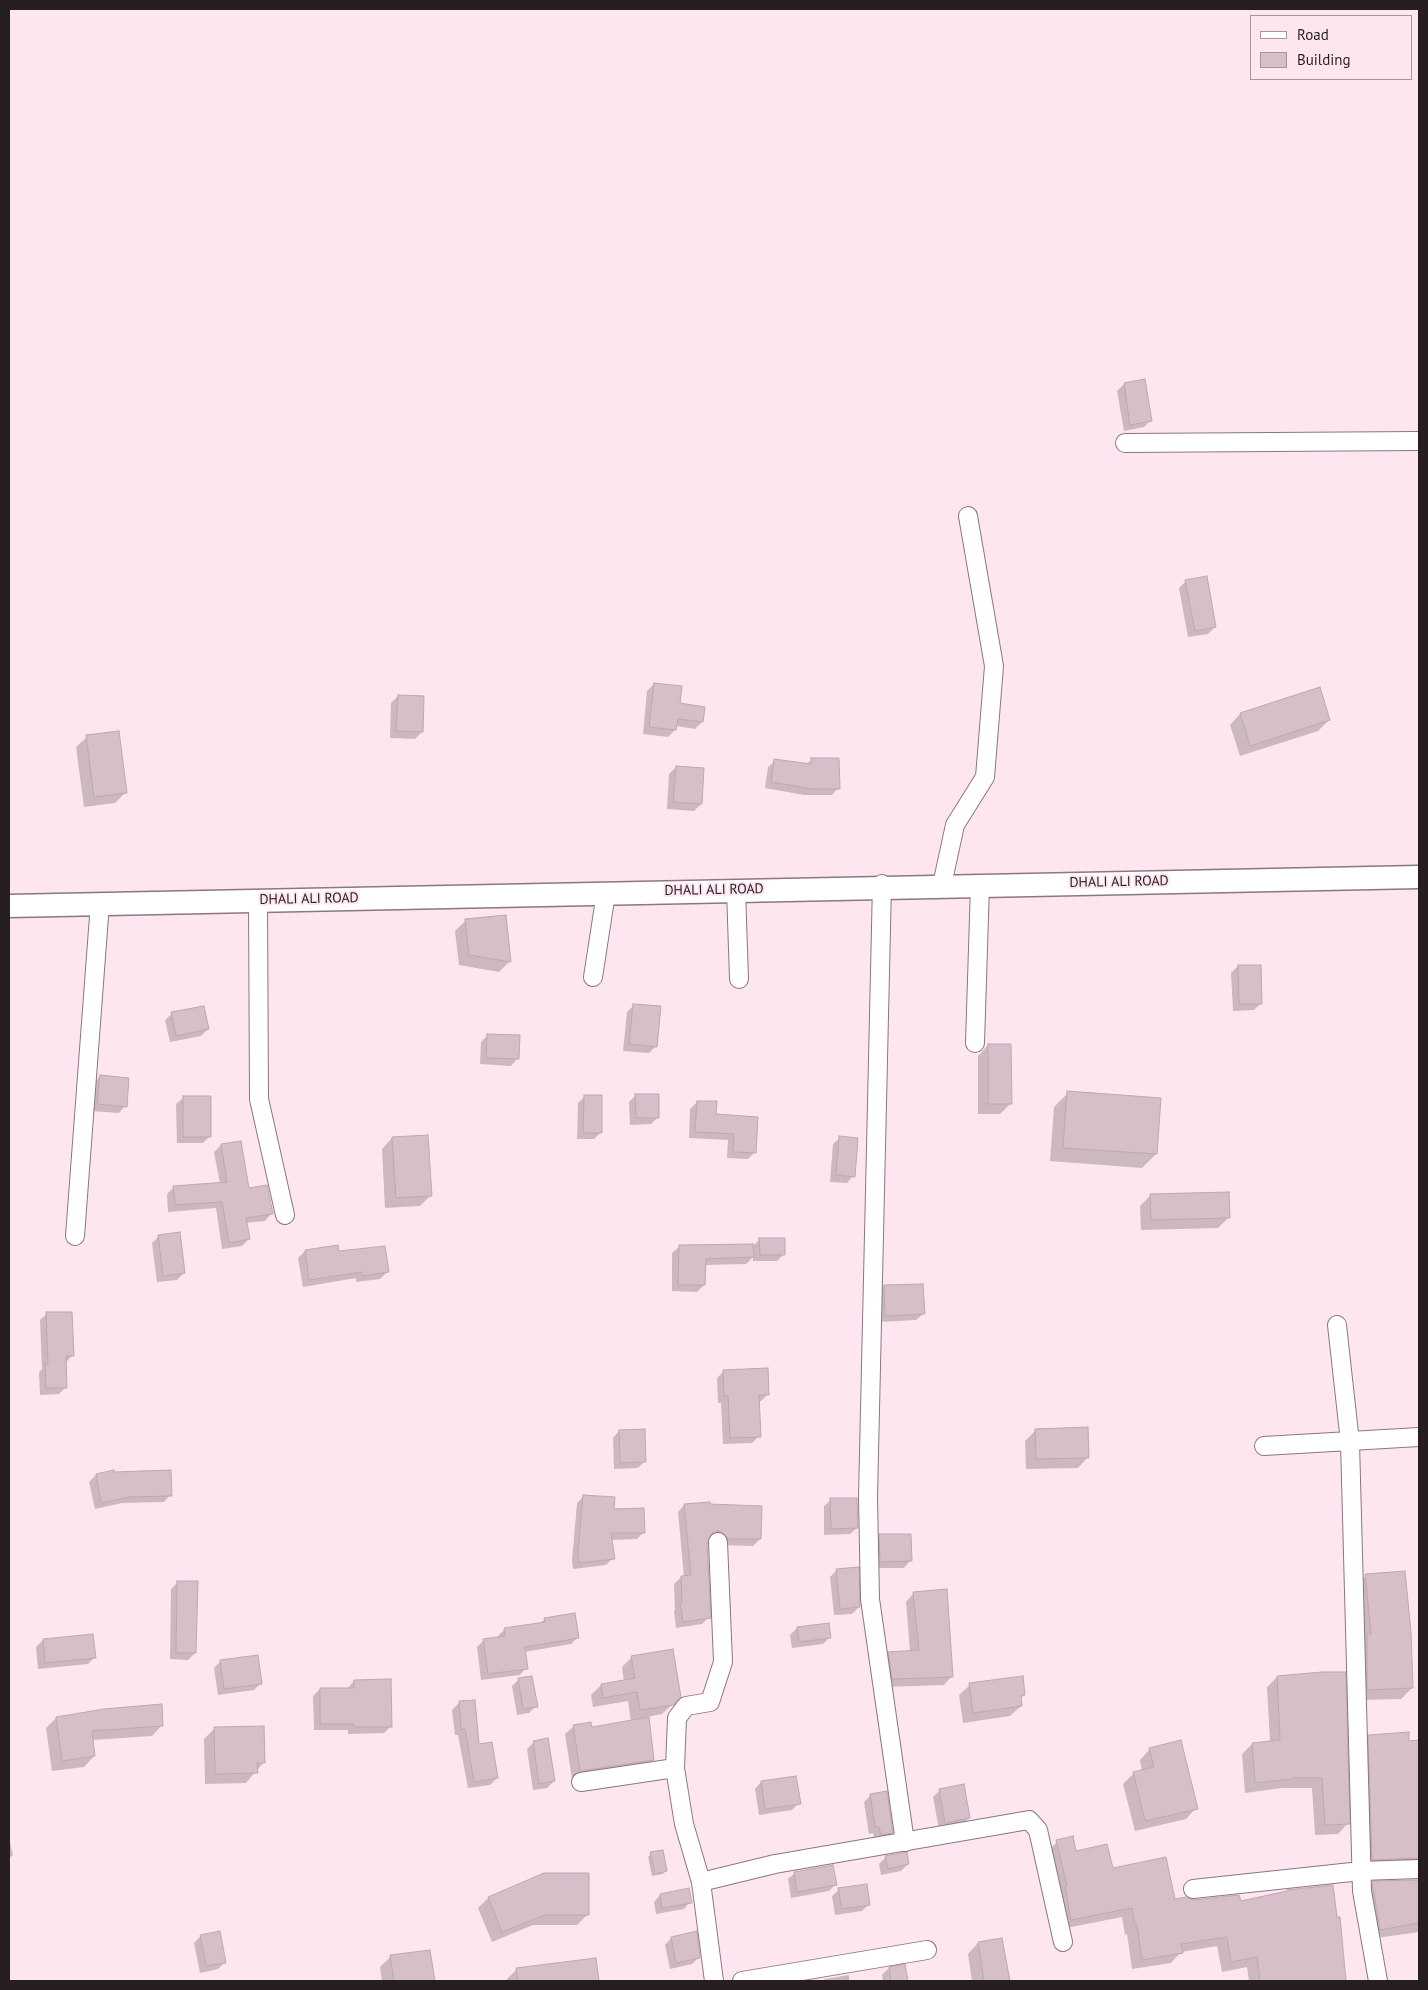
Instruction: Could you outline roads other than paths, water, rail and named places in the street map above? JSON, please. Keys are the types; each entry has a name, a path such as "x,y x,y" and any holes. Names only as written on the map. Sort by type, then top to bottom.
{"street":[{"path":"1125,443 1419,441"},
{"path":"942,885 955,825 985,777 994,666 968,516"},
{"name":"DHALI ALI ROAD","path":"9,906 882,885 1419,877"},
{"path":"882,885 868,1497 870,1599 905,1842"},
{"path":"975,1043 980,885"},
{"path":"736,890 739,979"},
{"path":"593,977 606,893"},
{"path":"258,900 258,1099 285,1215"},
{"path":"75,1236 100,903"},
{"path":"1337,1326 1350,1442 1362,1891 1378,1981"},
{"path":"1264,1446 1419,1437"},
{"path":"714,1981 701,1882 684,1824 675,1768 677,1718 686,1706 710,1702 723,1662 718,1542"},
{"path":"581,1782 675,1768"},
{"path":"701,1882 775,1864 1029,1820 1038,1830 1063,1942"},
{"path":"1193,1888 1361,1872 1419,1869"},
{"path":"742,1981 926,1950"}]}
